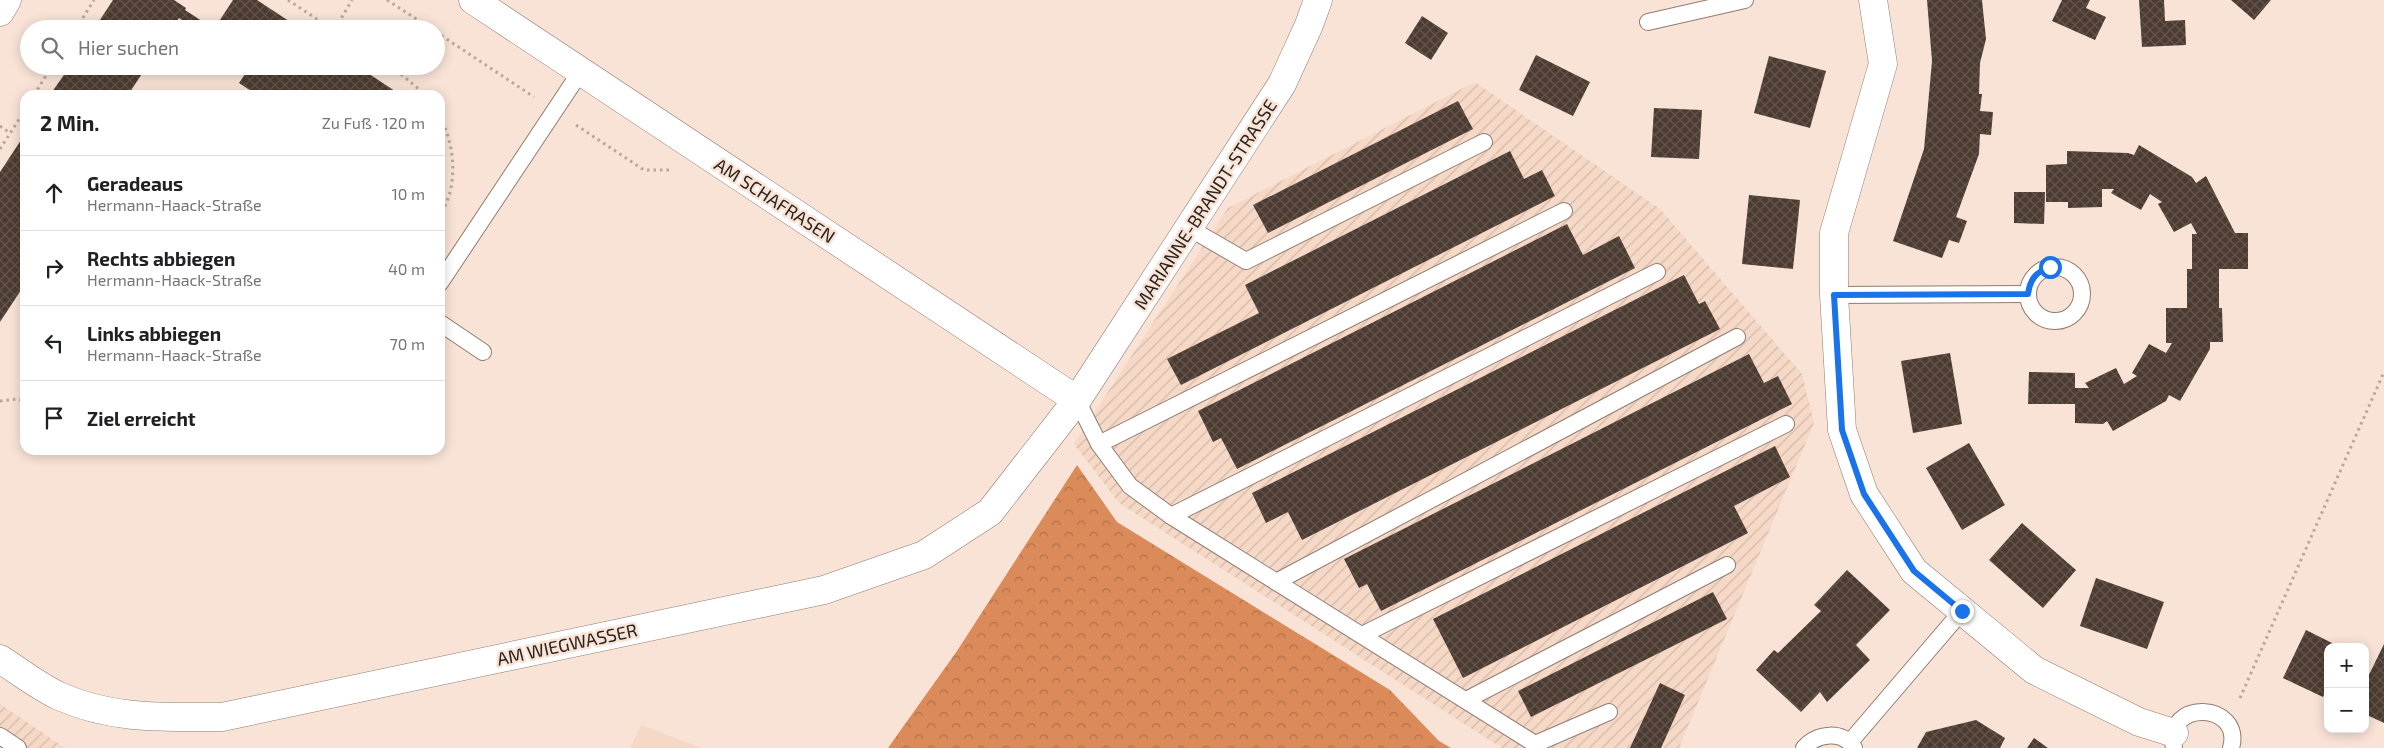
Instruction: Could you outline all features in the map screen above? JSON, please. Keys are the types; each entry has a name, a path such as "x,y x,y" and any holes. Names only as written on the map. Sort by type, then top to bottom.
{"street":[{"path":"0,12 7,0"},
{"name":"AM SCHAFRASEN","path":"473,0 1077,400"},
{"name":"MARIANNE-BRANDT-STRASSE","path":"1077,400 1282,84 1310,25 1318,0"},
{"path":"1873,0 1883,64 1834,232 1834,295 1842,430 1864,494 1914,571 2034,670 2174,740"},
{"name":"AM WIEGWASSER","path":"0,658 57,695 85,706 142,718 222,717 824,590 924,555 990,512 1077,400"}],"lane":[{"path":"1648,22 1745,0"},
{"path":"445,275 581,71"},
{"path":"1189,228 1246,261 1484,142"},
{"path":"1099,444 1564,211"},
{"path":"1171,516 1657,272"},
{"path":"1834,295 2028,294"},
{"path":"445,326 483,352"},
{"path":"1276,582 1736,338"},
{"path":"1077,400 1099,444 1130,486 1171,516 1535,744 1609,712"},
{"path":"1362,636 1786,424"},
{"path":"1466,700 1727,565"},
{"path":"1804,748 1817,737 1827,735 1837,736 1852,745 1962,611"},
{"path":"2174,740 2184,717 2202,710 2212,712 2224,720 2231,733 2231,748"},
{"path":"0,736 18,748"}],"path":[{"path":"82,20 94,0"},
{"path":"288,0 320,20"},
{"path":"340,20 352,0"},
{"path":"387,0 415,20"},
{"path":"37,90 46,75"},
{"path":"403,75 420,90"},
{"path":"0,149 20,118"},
{"path":"0,126 10,133"},
{"path":"445,126 453,159 452,186 445,203"},
{"path":"2224,720 2239,701 2384,372"},
{"path":"0,401 20,400"}],"shaded area":[{"path":"1475,82 1660,209 1802,374 1814,423 1679,748 1502,748 1119,503 1074,444 1228,208"},
{"path":"0,704 65,748 0,748"},
{"path":"641,725 702,748 630,748"}],"green space":[{"path":"1077,465 1117,522 1390,690 1439,741 1451,748 888,748 957,651"}],"building":[{"path":"113,0 174,0 200,20 182,20 179,18 178,20 100,20"},
{"path":"233,0 257,0 287,20 220,20"},
{"path":"1927,0 1982,0 1986,39 1980,63 1979,94 1982,94 1980,111 1993,112 1991,135 1980,134 1979,154 1956,217 1967,221 1959,243 1949,240 1942,258 1893,241 1924,149 1932,61"},
{"path":"2062,0 2090,0 2086,8 2106,17 2095,40 2052,21"},
{"path":"2139,0 2164,0 2165,21 2185,20 2186,45 2142,47"},
{"path":"2231,0 2271,0 2254,20"},
{"path":"1422,16 1448,33 1431,60 1405,43"},
{"path":"1536,55 1590,82 1573,116 1519,90"},
{"path":"1769,56 1826,71 1810,128 1754,113"},
{"path":"64,75 141,75 131,90 53,90"},
{"path":"244,75 371,75 393,90 250,90 239,83"},
{"path":"1458,101 1473,129 1268,233 1253,205"},
{"path":"1654,108 1702,110 1699,159 1651,157"},
{"path":"20,142 20,292 0,322 0,172"},
{"path":"2139,145 2192,177 2196,183 2206,176 2235,233 2248,233 2248,269 2219,269 2219,308 2222,308 2223,342 2210,342 2210,349 2180,401 2169,395 2166,401 2113,431 2107,421 2103,424 2075,423 2075,404 2028,404 2029,372 2075,373 2075,388 2089,388 2085,383 2116,368 2124,384 2137,376 2132,373 2149,344 2166,353 2172,343 2166,343 2166,308 2187,308 2187,269 2192,269 2192,234 2197,234 2191,223 2174,232 2158,204 2162,202 2150,194 2141,210 2111,193 2114,189 2102,189 2102,207 2068,208 2068,202 2046,202 2046,165 2067,164 2067,151 2128,153 2134,155"},
{"path":"1510,151 1524,179 1542,170 1555,196 1181,385 1167,359 1259,313 1245,285"},
{"path":"2014,192 2045,192 2044,224 2014,223"},
{"path":"1749,195 1800,200 1793,269 1742,264"},
{"path":"1567,224 1583,255 1619,236 1635,268 1237,469 1221,438 1213,442 1198,411"},
{"path":"1684,275 1699,304 1705,301 1720,329 1302,540 1288,512 1266,523 1252,493"},
{"path":"1950,353 1962,424 1913,433 1901,361"},
{"path":"1749,354 1764,383 1778,376 1792,404 1381,611 1367,584 1359,588 1344,559"},
{"path":"1969,443 2005,505 1962,530 1926,468"},
{"path":"1775,446 1790,477 1734,506 1748,533 1463,678 1433,619"},
{"path":"2022,523 2076,570 2043,608 1989,560"},
{"path":"1847,570 1890,610 1856,645 1870,660 1827,702 1820,692 1801,712 1756,670 1774,650 1778,653 1821,611 1814,605"},
{"path":"2096,578 2164,602 2147,649 2080,626"},
{"path":"1713,592 1727,619 1531,717 1518,691"},
{"path":"2306,630 2332,643 2324,643 2323,697 2283,678"},
{"path":"2384,644 2384,723 2369,716 2369,675"},
{"path":"1660,683 1685,695 1661,748 1630,748"},
{"path":"1976,720 2005,738 2000,748 1917,748 1926,732"},
{"path":"2034,738 2048,748 2027,748"}],"route":[{"path":"1962,611 1914,571 1864,494 1842,430 1834,295 2028,294 2029,284 2034,276 2041,270 2050,267"}]}
